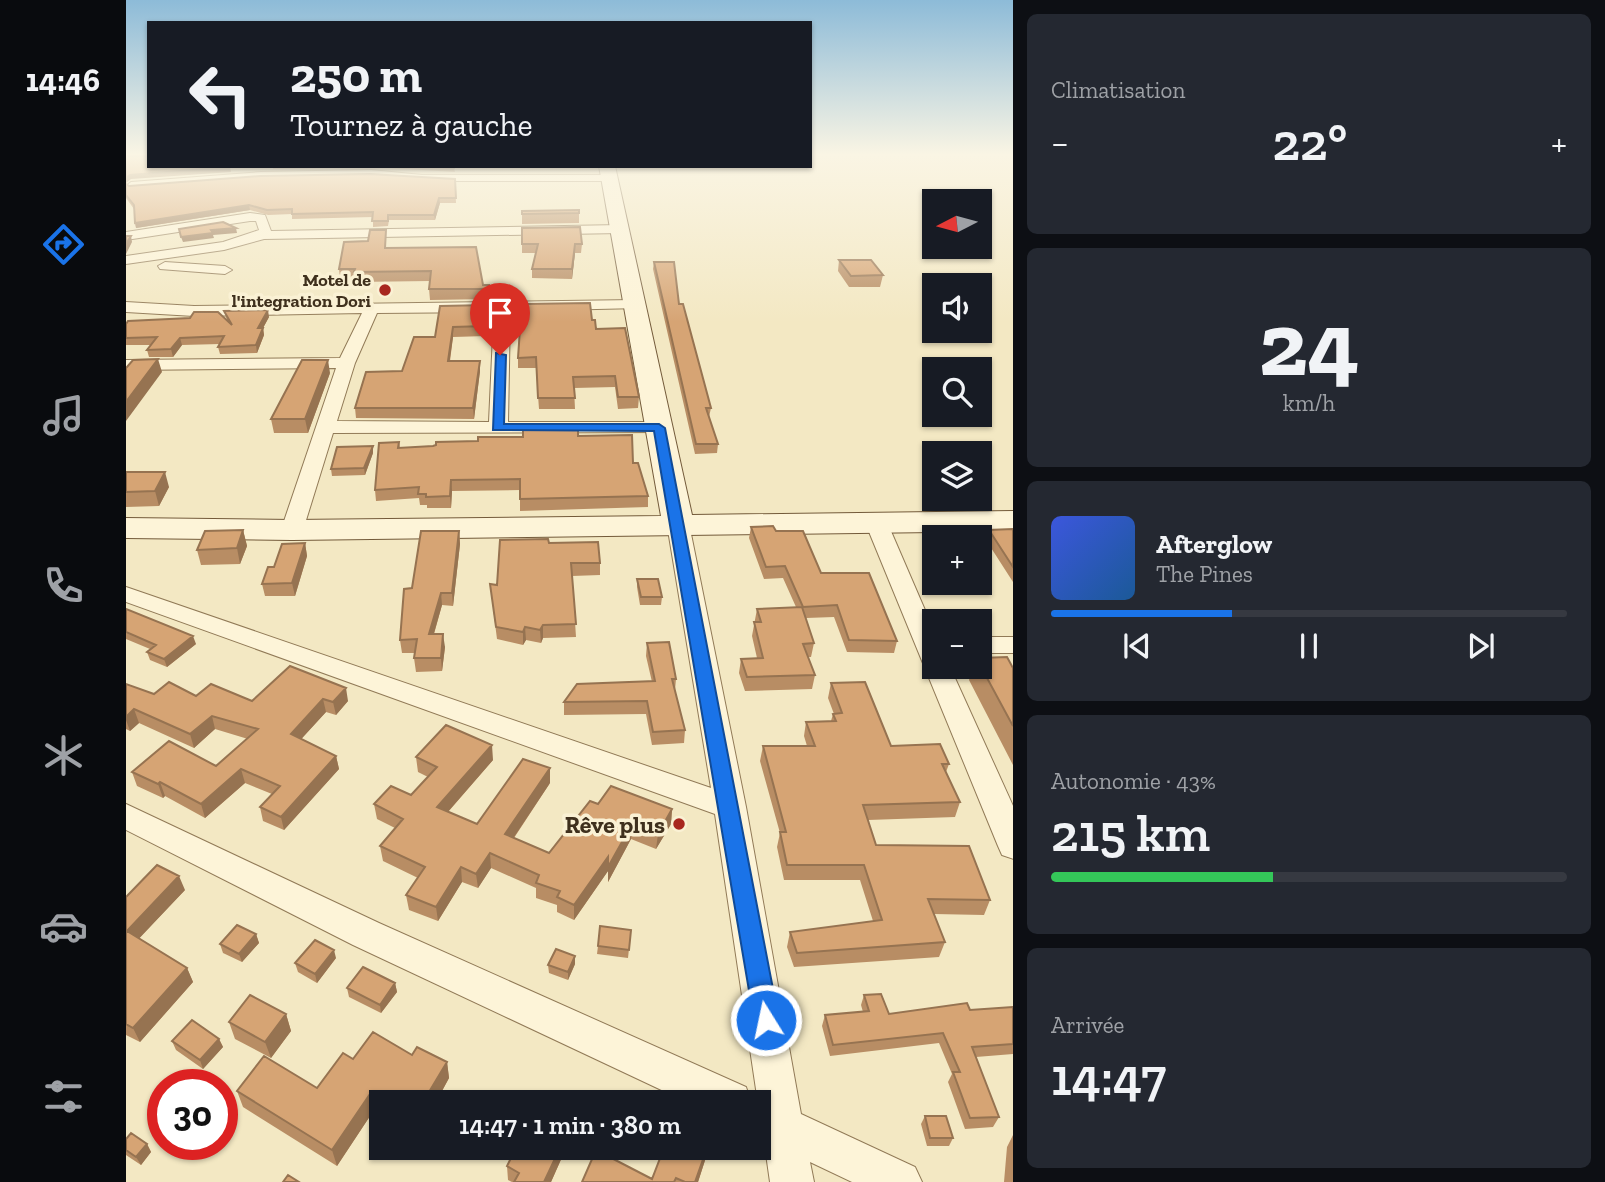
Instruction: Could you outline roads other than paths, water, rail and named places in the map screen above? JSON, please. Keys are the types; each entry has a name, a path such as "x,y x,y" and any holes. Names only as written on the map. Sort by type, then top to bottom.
{"street":[{"path":"617,211 730,807 772,1121 792,1182"},
{"path":"126,236 250,217 261,218 265,230 263,235"},
{"path":"126,260 242,241 263,235 621,229"},
{"path":"126,266 195,266 221,275 242,241"},
{"path":"126,307 372,309 635,305"},
{"path":"498,427 502,307"},
{"path":"292,530 346,363 372,309"},
{"path":"126,365 346,363"},
{"path":"326,427 659,428"},
{"path":"876,522 922,629"},
{"path":"126,528 292,530 1013,522"},
{"path":"126,594 730,807"},
{"path":"992,645 1013,645"},
{"path":"943,679 1013,846"},
{"path":"126,816 366,934 705,1090"},
{"path":"772,1121 900,1182"}],"place":[{"name":"Motel de l'integration Dori","path":"385,290"},
{"name":"Rêve plus","path":"679,824"}]}
